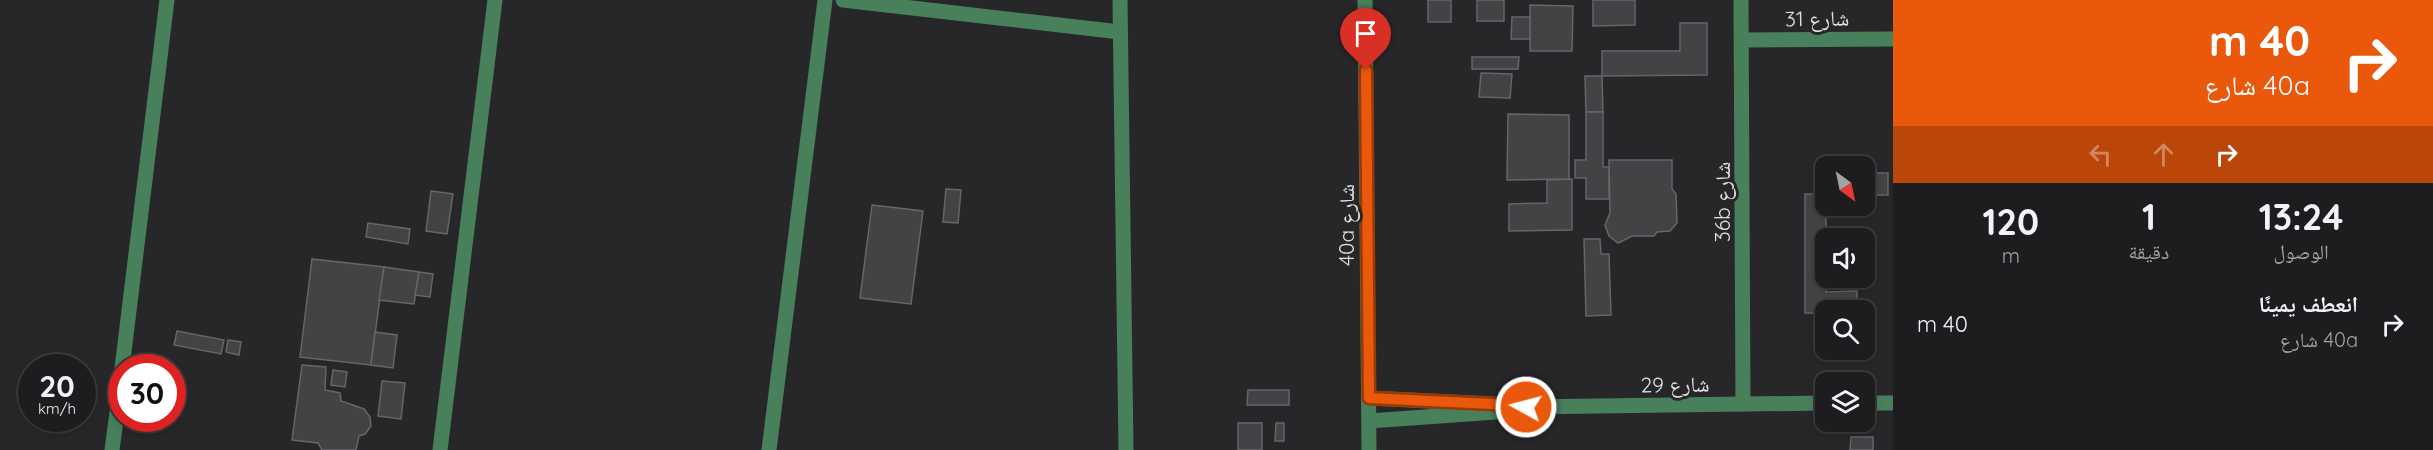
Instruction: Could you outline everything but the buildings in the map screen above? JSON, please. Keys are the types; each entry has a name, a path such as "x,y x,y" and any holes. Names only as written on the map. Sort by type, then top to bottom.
{"street":[{"path":"124,354 166,0"},
{"path":"440,450 495,0"},
{"path":"769,450 825,0"},
{"path":"843,0 1120,32"},
{"path":"1120,0 1126,450"},
{"name":"40a شارع","path":"1365,0 1370,450"},
{"name":"36b شارع","path":"1742,0 1743,404"},
{"name":"شارع 31","path":"1742,40 1893,39"},
{"name":"شارع 29","path":"1369,398 1526,407 1815,403"},
{"path":"1875,403 1893,403"},
{"name":"شارع 29","path":"1369,421 1503,412 1526,407"},
{"path":"112,450 114,432"}],"route":[{"path":"1366,70 1369,398 1526,407"}]}
